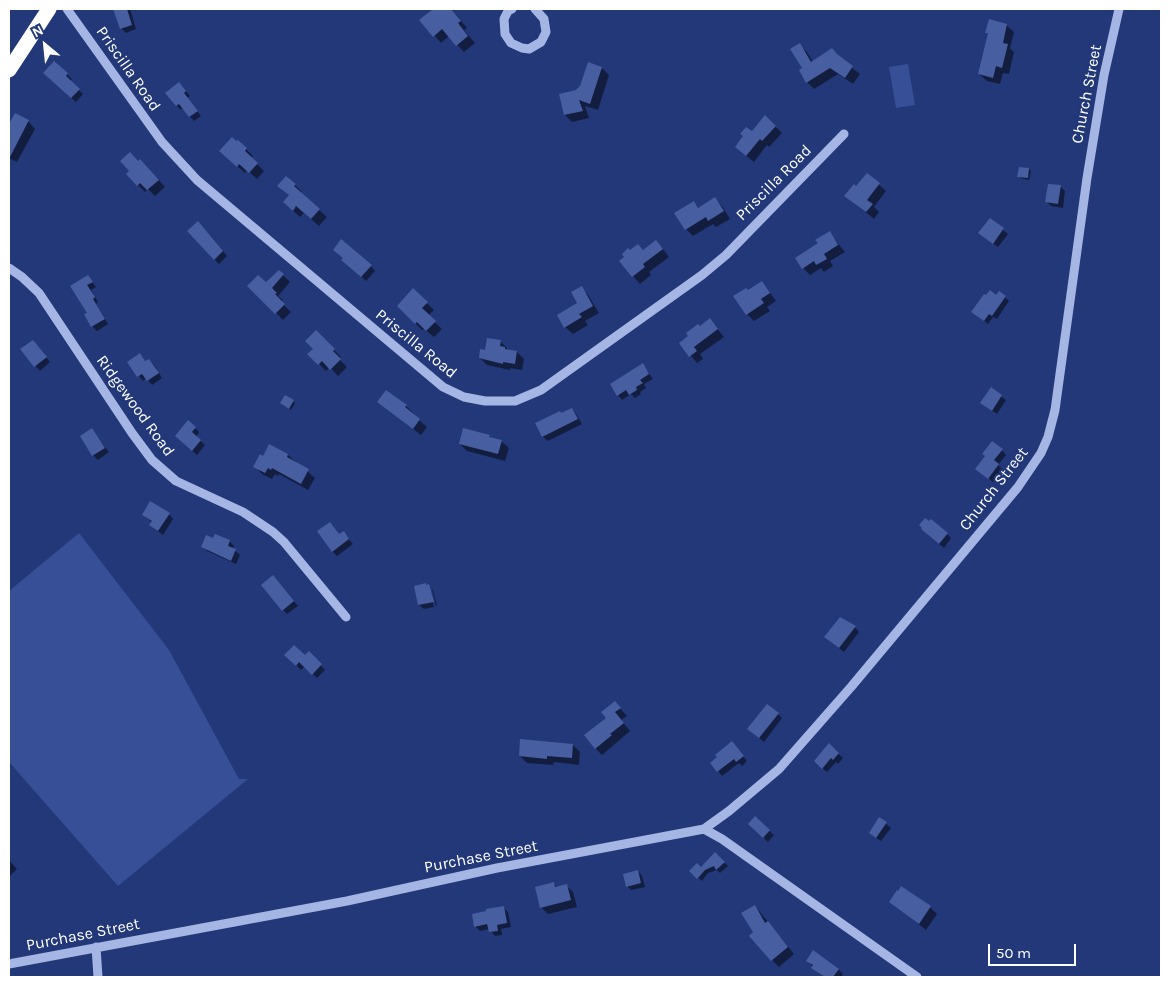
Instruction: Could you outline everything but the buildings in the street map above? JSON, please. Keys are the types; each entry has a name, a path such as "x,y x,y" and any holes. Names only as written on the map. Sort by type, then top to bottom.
{"highway":[{"path":"9,70 49,9"}],"street":[{"name":"Priscilla Road","path":"67,9 149,125 169,151 197,180 443,387 464,397 485,402 514,401 541,390 702,275 726,255 844,134"},
{"path":"509,10 504,19 508,40 515,46 529,49 541,42 546,32 544,19 535,9"},
{"name":"Church Street","path":"704,829 729,811 779,769 851,688 1018,486 1041,453 1056,410 1087,178 1104,75 1119,9"},
{"name":"Ridgewood Road","path":"9,268 28,282 38,293 152,460 176,481 243,512 273,532 284,542 346,617"},
{"path":"704,829 722,839 917,977"},
{"name":"Purchase Street","path":"9,964 347,901 497,868 704,829"},
{"path":"96,947 98,977"}],"shaded area":[{"path":"908,64 915,105 896,108 889,67"},
{"path":"79,533 169,650 239,779 248,779 118,886 9,762 9,591"}]}
